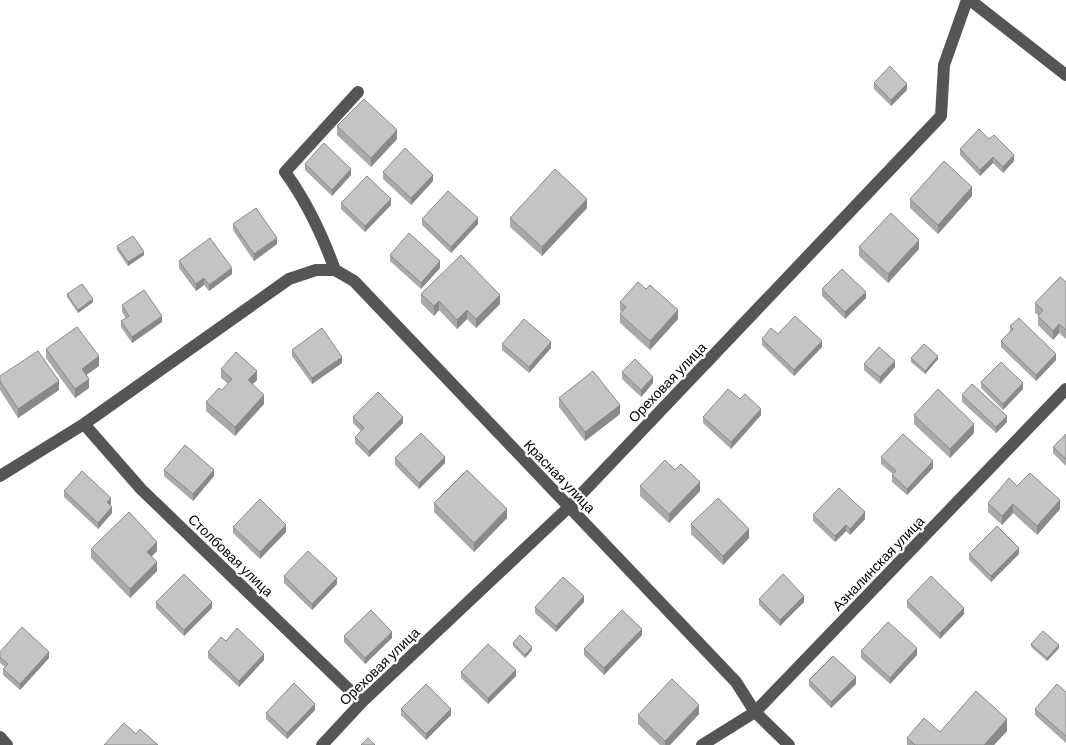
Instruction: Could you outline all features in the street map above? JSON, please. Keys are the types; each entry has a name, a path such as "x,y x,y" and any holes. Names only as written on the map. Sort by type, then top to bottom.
{"street":[{"path":"968,0 985,5 1066,76"},
{"name":"Ореховая улица","path":"322,745 362,702 569,507 940,116 944,65 968,0"},
{"path":"0,476 84,424 289,279 316,270 335,270 317,223 300,193 285,172 358,92"},
{"name":"Красная улица","path":"335,270 354,281 736,682 755,712 789,745"},
{"name":"Азналинская улица","path":"702,745 755,712 1066,389"},
{"name":"Столбовая улица","path":"84,424 141,489 362,702"},
{"path":"0,737 7,745"}],"building":[{"path":"890,66 907,84 891,100 874,83"},
{"path":"364,99 397,130 371,158 337,126"},
{"path":"979,129 989,139 994,135 1014,155 1003,167 993,157 980,170 960,149"},
{"path":"324,143 351,169 332,190 305,164"},
{"path":"405,148 433,175 411,198 383,172"},
{"path":"944,161 972,187 938,225 910,199"},
{"path":"555,169 587,199 542,247 510,218"},
{"path":"367,176 391,199 365,226 341,203"},
{"path":"448,191 478,218 451,247 422,219"},
{"path":"256,208 277,238 254,254 233,224"},
{"path":"891,213 919,240 888,274 859,247"},
{"path":"409,233 440,261 421,283 390,255"},
{"path":"133,236 144,252 128,262 117,246"},
{"path":"210,238 232,268 209,285 204,278 196,284 179,261"},
{"path":"461,255 500,295 476,319 467,310 457,320 439,301 434,306 421,294"},
{"path":"842,269 866,292 845,312 822,289"},
{"path":"1060,277 1066,282 1066,330 1059,324 1053,331 1038,316 1043,310 1035,303"},
{"path":"638,282 646,289 650,285 678,310 650,341 620,314 626,307 620,302"},
{"path":"82,284 93,299 78,310 67,294"},
{"path":"144,290 162,316 132,337 121,321 129,316 122,305"},
{"path":"795,316 822,341 794,370 762,339 771,328 778,334"},
{"path":"1019,318 1056,354 1036,375 1001,341 1013,329 1010,326"},
{"path":"524,319 551,342 529,367 502,344"},
{"path":"77,327 99,356 82,369 89,379 75,389 46,349"},
{"path":"322,328 342,357 312,378 292,350"},
{"path":"924,344 938,356 925,371 911,358"},
{"path":"879,347 895,361 880,377 864,364"},
{"path":"38,351 59,381 18,409 0,381 0,376"},
{"path":"236,352 257,371 248,380 264,395 235,427 206,402 219,388 222,390 232,379 221,369"},
{"path":"635,359 653,377 641,390 622,372"},
{"path":"1001,362 1023,383 1003,404 981,382"},
{"path":"593,371 620,405 585,432 559,398"},
{"path":"972,384 1007,416 996,427 962,395"},
{"path":"728,389 740,399 745,394 761,409 731,442 703,417"},
{"path":"938,389 974,424 950,449 914,415"},
{"path":"378,392 403,417 369,451 355,437 364,428 353,417"},
{"path":"421,433 445,457 419,483 395,458"},
{"path":"903,434 933,461 907,489 892,475 896,471 881,457"},
{"path":"1066,434 1066,459 1053,447"},
{"path":"185,445 214,470 193,494 164,470"},
{"path":"665,460 675,470 681,464 700,482 669,514 640,486"},
{"path":"467,470 507,509 474,543 434,503"},
{"path":"82,471 111,498 107,502 112,507 98,523 64,491"},
{"path":"1030,473 1060,500 1037,526 1013,504 1002,516 988,503 1009,478 1017,486"},
{"path":"839,488 865,512 850,529 846,525 835,536 813,515"},
{"path":"718,498 749,529 723,556 691,524"},
{"path":"260,499 286,525 260,552 233,527"},
{"path":"129,512 157,542 147,552 157,562 130,589 91,549"},
{"path":"997,526 1019,548 991,576 969,554"},
{"path":"308,551 337,578 312,604 284,576"},
{"path":"184,574 212,602 184,630 156,602"},
{"path":"783,574 804,596 780,620 759,599"},
{"path":"931,576 964,608 940,633 907,601"},
{"path":"563,577 584,596 556,626 535,607"},
{"path":"371,610 392,632 365,658 344,636"},
{"path":"622,610 642,629 604,668 584,649"},
{"path":"888,622 917,648 890,678 861,651"},
{"path":"22,627 49,652 20,684 3,669 8,664 0,657 0,652"},
{"path":"237,628 264,654 239,681 208,652 221,637 226,641"},
{"path":"1043,631 1059,645 1047,658 1031,644"},
{"path":"520,635 532,647 525,655 513,643"},
{"path":"488,644 516,670 488,698 461,672"},
{"path":"833,656 856,677 831,702 809,680"},
{"path":"672,679 699,705 665,741 638,715"},
{"path":"294,683 315,704 287,733 266,713"},
{"path":"426,684 451,709 426,734 401,709"},
{"path":"1057,684 1066,692 1066,736 1035,709"},
{"path":"976,691 1007,719 984,745 915,745 907,738 924,718 940,732"},
{"path":"124,723 136,734 140,729 158,745 104,745"},
{"path":"368,738 375,745 361,745"}]}
